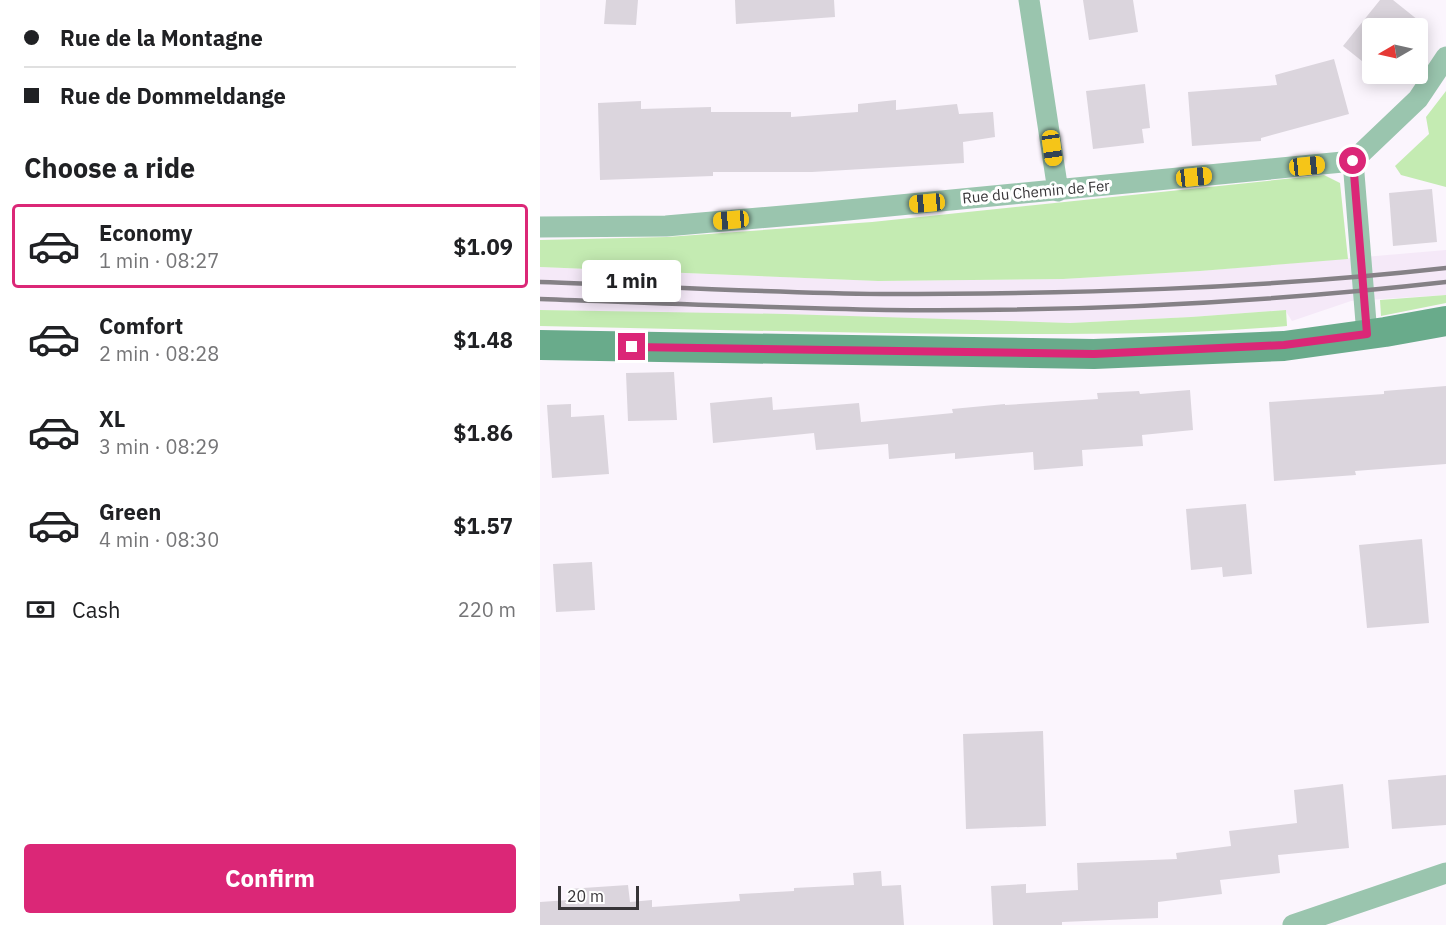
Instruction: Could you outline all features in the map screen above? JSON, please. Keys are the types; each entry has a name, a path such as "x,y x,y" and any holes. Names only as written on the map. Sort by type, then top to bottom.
{"main road":[{"path":"540,345 1094,354 1284,345 1446,321"}],"street":[{"path":"1029,0 1058,191"},
{"path":"1367,334 1353,161 1418,99 1446,57"},
{"name":"Rue du Chemin de Fer","path":"540,227 666,226 1058,191 1353,161"},
{"path":"1293,925 1446,873"}],"shaded area":[{"path":"1446,250 1446,295 1351,301 1292,321 1285,310 1070,323 540,310 540,267 878,281 1063,279 1200,271"}],"green space":[{"path":"1446,91 1446,187 1401,175 1395,166 1429,134 1426,117"},
{"path":"1324,175 1340,183 1348,259 1063,279 878,281 540,267 540,240 667,237 872,222"},
{"path":"1446,295 1446,303 1381,316 1380,300"},
{"path":"540,310 785,314 1070,323 1286,310 1287,326 1092,334 703,330 540,326"}],"building":[{"path":"606,0 638,0 636,25 604,24"},
{"path":"735,0 834,0 835,17 736,24"},
{"path":"1083,0 1133,0 1138,32 1089,40"},
{"path":"1380,0 1393,0 1416,18 1366,18"},
{"path":"1362,22 1362,61 1343,46"},
{"path":"1334,59 1349,114 1261,138 1261,141 1192,146 1188,92 1277,85 1275,75"},
{"path":"1145,84 1150,128 1142,129 1144,143 1093,149 1086,91"},
{"path":"896,100 896,110 957,104 959,114 993,112 995,137 963,142 964,163 812,172 713,172 713,176 600,180 598,103 641,101 641,109 711,107 711,112 791,112 791,117 858,112 858,104"},
{"path":"1432,189 1437,242 1393,246 1389,193"},
{"path":"674,372 677,420 628,421 626,373"},
{"path":"1446,386 1446,464 1355,471 1356,475 1274,481 1269,402 1384,394 1384,391"},
{"path":"1190,390 1193,430 1142,435 1143,446 1082,450 1083,466 1034,470 1033,452 955,459 955,453 889,459 888,444 816,450 814,433 713,443 710,403 772,397 773,410 859,403 861,422 953,413 952,409 1098,399 1097,393 1139,391 1140,394"},
{"path":"571,404 571,417 604,415 609,474 552,478 547,405"},
{"path":"1246,504 1252,574 1223,577 1222,567 1191,570 1186,509"},
{"path":"1422,539 1429,623 1367,628 1359,545"},
{"path":"592,562 595,610 556,612 553,564"},
{"path":"1043,731 1046,826 966,829 963,734"},
{"path":"1446,775 1446,825 1392,829 1388,780"},
{"path":"1343,784 1349,848 1278,855 1280,873 1220,880 1222,894 1158,902 1158,918 1062,922 1062,925 993,925 991,886 1026,884 1026,893 1078,890 1077,863 1177,859 1176,853 1231,846 1229,831 1297,823 1294,790"},
{"path":"881,871 882,886 901,885 904,925 540,925 540,902 569,900 568,889 628,885 630,902 652,900 652,907 740,901 739,894 854,885 853,873"}],"railway":[{"path":"540,282 882,294 1023,293 1164,289 1305,281 1446,268"},
{"path":"540,299 886,310 1096,308 1306,296 1446,282"}],"route":[{"path":"632,347 1094,354 1284,345 1367,334 1353,161"}]}
